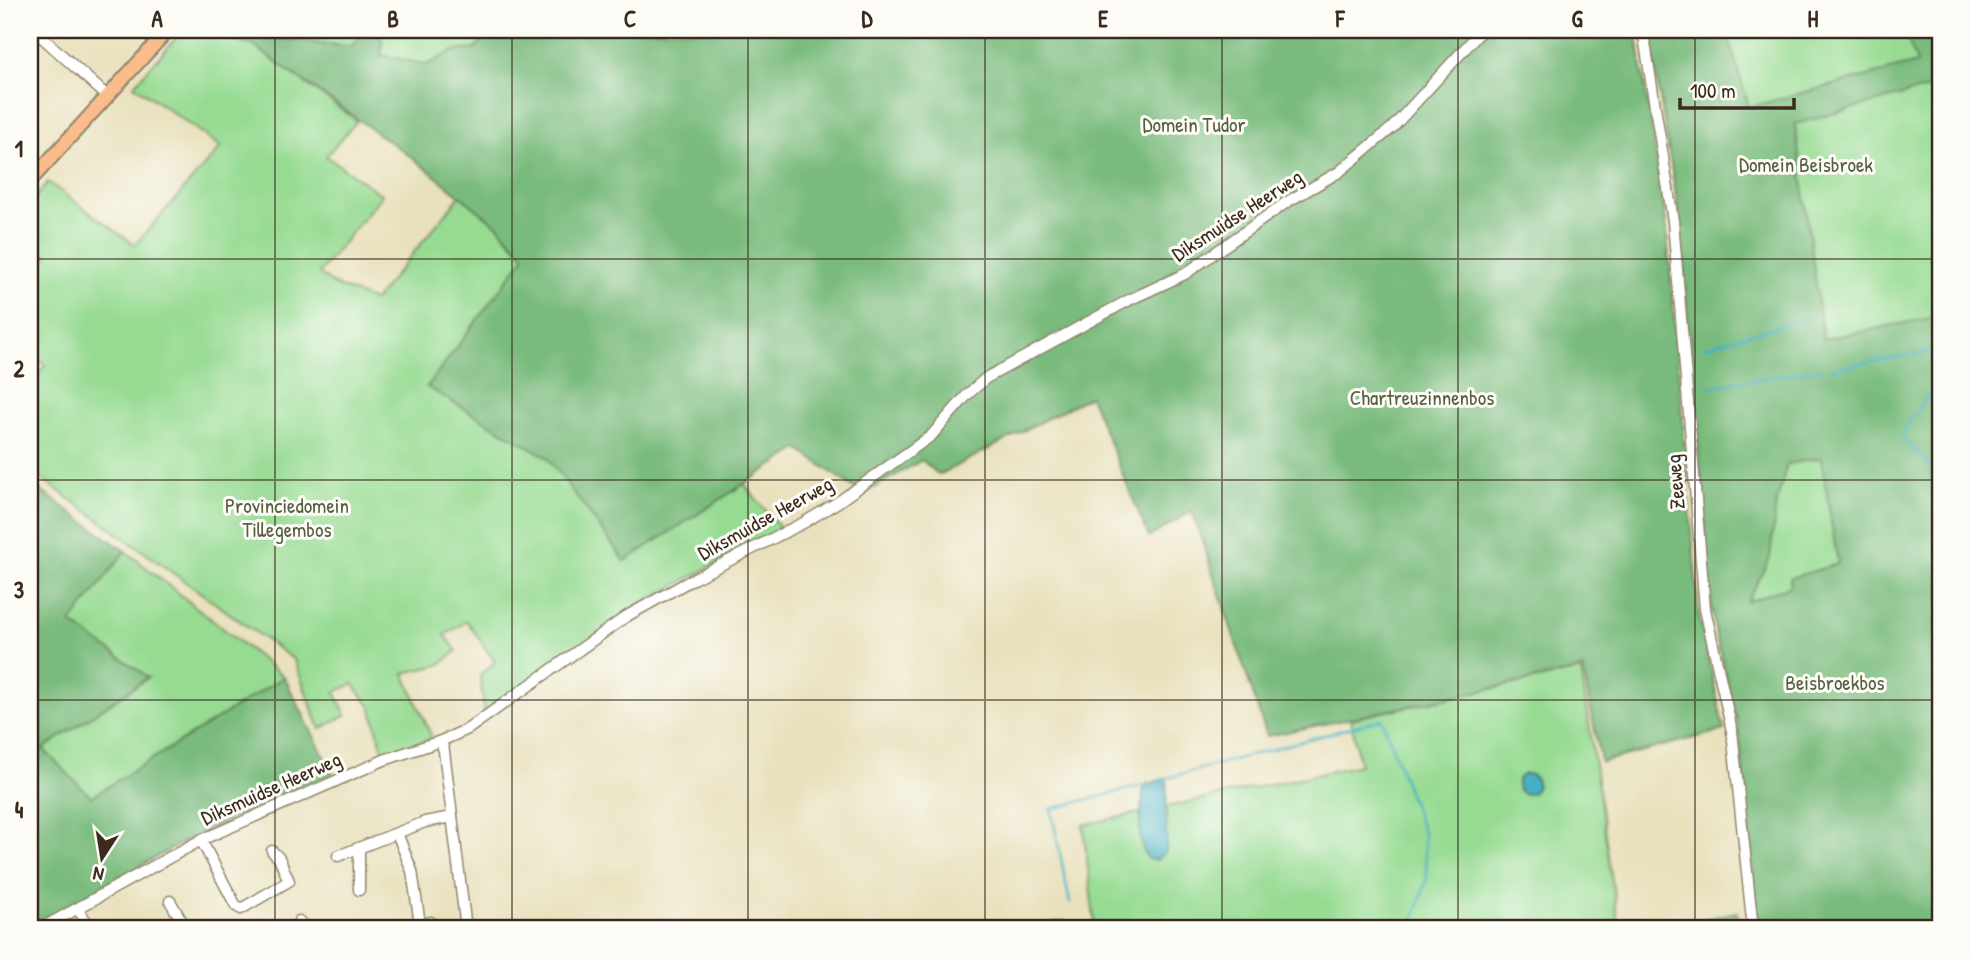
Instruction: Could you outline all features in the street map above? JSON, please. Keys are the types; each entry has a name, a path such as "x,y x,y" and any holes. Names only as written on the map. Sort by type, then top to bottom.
{"main road":[{"path":"30,181 168,30"}],"street":[{"path":"34,30 107,96"},
{"name":"Diksmuidse Heerweg","path":"40,929 201,840 384,760 441,741 482,720 627,616 838,502 930,436 986,378 1129,300 1185,274 1287,202 1339,172 1393,127 1482,30"},
{"name":"Zeeweg","path":"1643,30 1673,221 1705,609 1731,731 1754,929"},
{"path":"441,741 466,929"},
{"path":"338,856 425,822 452,817"},
{"path":"397,833 412,872 426,923 404,929"},
{"path":"201,840 236,906 241,909 289,883 289,876 272,850"},
{"path":"359,848 359,890"},
{"path":"170,901 184,925 183,929"},
{"path":"78,909 91,929"}],"green space":[{"path":"271,30 302,30 306,33 309,30 369,30 351,47 266,37"},
{"path":"271,30 267,37 351,47 365,33 377,30 382,40 381,55 427,65 453,51 476,49 486,30 1636,30 1666,221 1699,616 1724,730 1601,762 1583,669 1267,736 1192,511 1149,537 1090,396 939,475 922,460 863,494 798,449 625,561 547,457 427,387 525,256 498,226 414,159 251,44 181,32"},
{"path":"377,30 486,30 476,49 453,51 427,65 381,55 382,40"},
{"name":"Beisbroekbos","path":"1649,30 1940,30 1940,929 1759,929 1738,726 1716,636 1711,603 1680,220"},
{"name":"Beisbroekbos","path":"1649,30 1726,30 1749,107 1917,63 1904,30 1940,30 1940,85 1795,124 1823,339 1940,316 1940,929 1759,929 1738,726 1716,636 1711,603 1680,220","holes":["1821,458 1838,564 1790,578 1790,586 1747,602 1770,558 1776,504 1787,464"]},
{"name":"Provinciedomein Tillegembos","path":"181,32 251,44 357,121 326,156 382,195 319,273 333,284 374,301 460,196 498,226 525,257 427,387 547,457 625,561 744,484 781,529 644,602 484,713 480,675 495,662 467,621 445,635 457,651 439,665 404,673 432,738 384,754 371,707 353,684 335,692 346,715 320,729 294,660 30,470 30,385 45,365 30,354 30,275 48,255 30,242 30,204 48,182 135,245 221,147 134,85"},
{"path":"30,483 125,551 71,623 148,677 43,749 91,797 284,677 333,774 200,833 30,927"},
{"path":"125,551 284,677 91,797 43,749 148,678 71,623"},
{"path":"1581,670 1619,929 1095,929 1083,825 1360,765 1351,719"},
{"path":"1737,912 1739,929 1657,929"},
{"path":"1064,921 1066,929 1016,929"}],"water":[{"path":"1523,774 1531,774 1537,784 1531,794 1523,794 1517,788 1517,780"},
{"path":"1167,778 1166,851 1157,860 1148,859 1140,833 1144,785"}],"waterway":[{"path":"1704,347 1811,317"},
{"path":"1831,369 1940,350"},
{"path":"1708,387 1819,369"},
{"path":"1940,378 1903,431 1903,439 1940,479"},
{"path":"1164,779 1382,719 1423,832 1427,878 1411,929"},
{"path":"1070,903 1051,809 1145,785"},
{"path":"1075,922 1077,929"}],"park label":[{"name":"Domein Tudor","path":"1194,124"},
{"name":"Domein Beisbroek","path":"1806,164"},
{"name":"Chartreuzinnenbos","path":"1422,397"}]}
